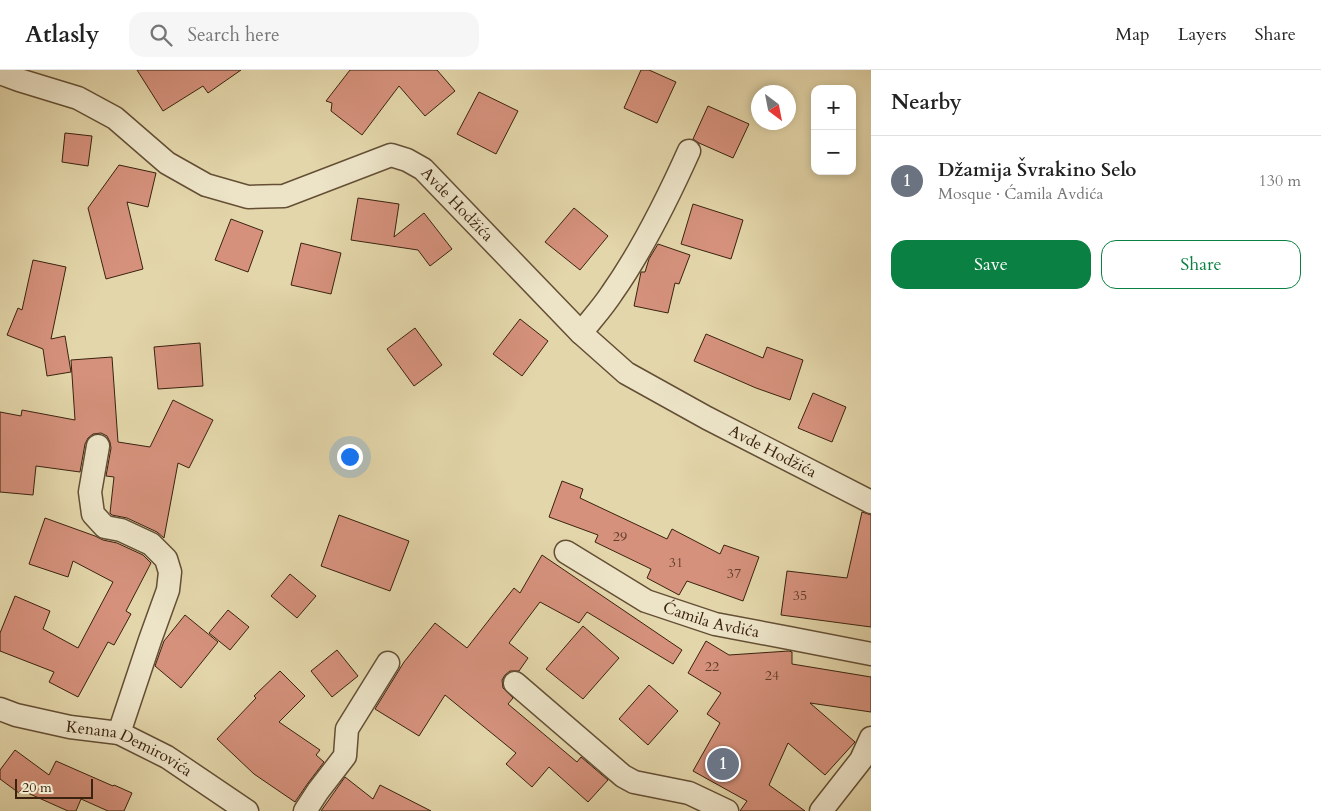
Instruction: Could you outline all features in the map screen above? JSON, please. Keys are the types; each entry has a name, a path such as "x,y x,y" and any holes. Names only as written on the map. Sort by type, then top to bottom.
{"street":[{"name":"Avde Hodžića","path":"0,72 19,80 78,98 114,118 167,163 206,185 248,197 284,196 391,155 407,160 423,169 581,333 626,373 707,418 871,502"},
{"path":"581,333 611,294 635,257 665,202 689,151"},
{"path":"98,446 90,492 93,514 105,528 121,530 151,544 166,559 170,572 168,590 119,734"},
{"name":"Ćamila Avdića","path":"566,552 646,601 715,624 871,654"},
{"path":"304,811 345,756 347,729 388,663"},
{"path":"515,683 623,776 634,782 689,793 727,811"},
{"name":"Kenana Demirovića","path":"0,709 16,716 70,727 119,734 167,757 247,811"},
{"path":"821,811 860,760 871,738"}],"building":[{"path":"137,70 241,70 208,93 203,86 163,111"},
{"path":"350,70 437,70 455,91 425,116 399,86 362,135 331,111 332,103 326,101"},
{"path":"641,70 649,70 676,82 657,123 624,108"},
{"path":"479,92 518,111 496,154 457,134"},
{"path":"708,106 749,124 733,158 693,139"},
{"path":"65,133 92,136 88,166 62,162"},
{"path":"119,165 156,173 148,207 127,202 143,269 106,279 88,208"},
{"path":"358,198 399,204 394,237 424,213 452,249 430,266 418,250 351,240"},
{"path":"693,204 743,220 731,259 681,244"},
{"path":"574,208 608,236 580,270 545,242"},
{"path":"231,219 263,231 248,272 215,260"},
{"path":"301,243 341,253 331,294 291,285"},
{"path":"658,244 690,255 679,284 675,283 668,313 634,306 641,272 645,272 649,259"},
{"path":"33,260 66,267 51,339 65,336 71,372 47,376 43,349 7,335 18,308 22,310"},
{"path":"520,319 548,341 522,376 493,354"},
{"path":"415,328 442,365 414,386 387,349"},
{"path":"706,334 763,358 767,347 803,360 790,400 756,388 694,361"},
{"path":"200,343 203,386 158,389 154,347"},
{"path":"112,357 118,442 150,447 173,400 213,420 189,468 178,463 164,538 157,532 127,518 110,513 114,477 106,476 111,448 107,436 101,433 93,434 88,438 85,444 80,472 36,466 33,495 0,492 0,412 21,416 22,410 75,420 71,360"},
{"path":"813,393 846,407 832,442 798,428"},
{"path":"562,481 583,489 580,498 667,539 672,529 720,554 724,545 759,557 743,601 687,581 679,595 647,578 651,569 595,542 598,535 549,517"},
{"path":"862,512 871,515 871,627 781,615 787,571 847,578"},
{"path":"339,515 409,541 390,591 321,566"},
{"path":"45,518 103,540 117,543 143,555 151,563 126,611 131,614 114,645 108,642 78,697 49,682 54,672 0,651 0,633 15,596 50,611 43,629 78,648 113,582 73,561 68,577 29,564"},
{"path":"542,555 682,650 673,664 587,612 579,623 540,602 509,643 528,658 519,671 510,671 502,680 503,688 513,698 508,704 577,762 581,757 608,780 588,802 549,767 532,787 506,764 516,753 445,695 419,736 375,709 404,662 435,623 467,648 514,588 520,593"},
{"path":"290,574 316,596 297,618 271,596"},
{"path":"228,610 249,627 230,650 209,633"},
{"path":"185,615 218,642 181,688 155,666 164,641"},
{"path":"583,626 619,658 583,699 546,669"},
{"path":"706,641 729,655 789,651 792,652 792,664 871,677 871,712 810,703 855,742 825,775 788,743 769,785 805,811 740,811 747,801 693,771 720,723 707,714 721,693 688,673"},
{"path":"337,650 358,676 332,697 311,671"},
{"path":"280,671 305,696 279,722 320,750 316,755 324,762 295,802 254,774 217,739 256,698 254,696"},
{"path":"649,685 678,711 648,745 619,719"},
{"path":"15,750 49,775 56,761 132,793 124,811 108,811 81,799 76,811 68,811 21,790 19,793 0,779 0,770"},
{"path":"345,777 373,799 380,785 431,811 321,811"}],"place":[{"name":"Džamija Švrakino Selo","path":"723,764"}]}
